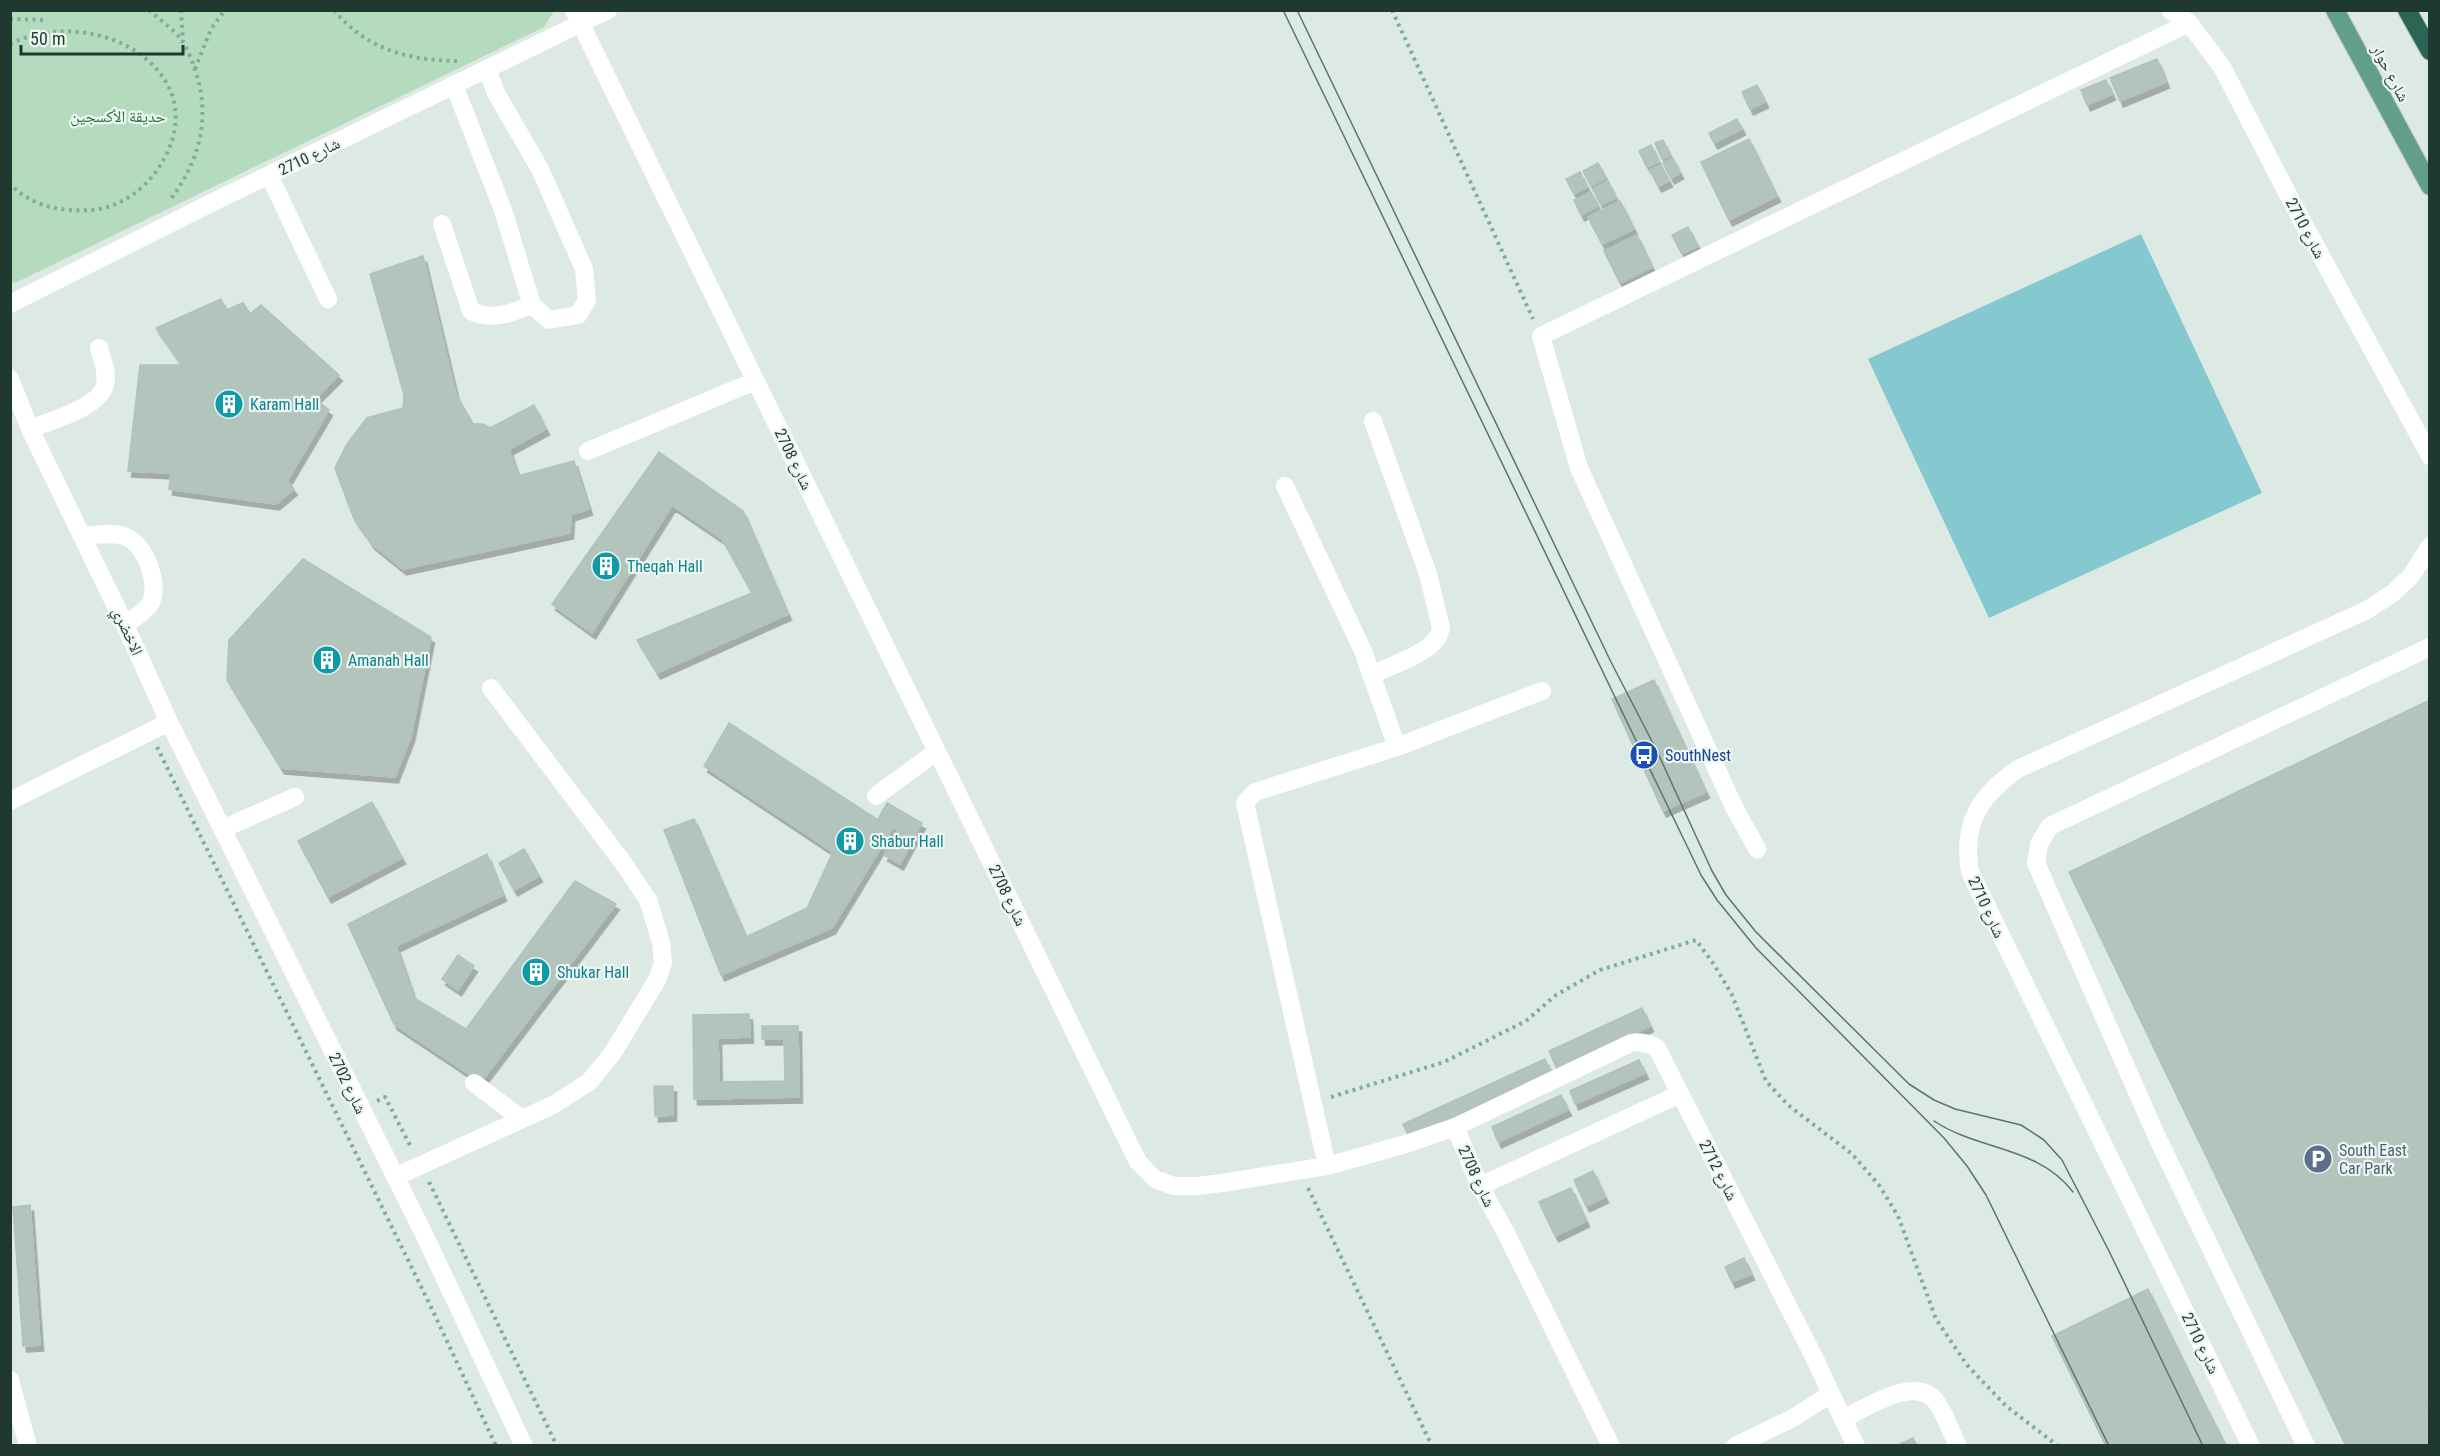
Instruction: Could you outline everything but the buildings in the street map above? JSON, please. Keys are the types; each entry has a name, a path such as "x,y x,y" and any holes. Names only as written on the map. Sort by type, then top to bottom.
{"highway":[{"path":"2407,10 2430,51"}],"main road":[{"name":"شارع حوار","path":"2335,10 2430,186"}],"street":[{"name":"شارع 2710","path":"10,304 492,66 578,17 608,10"},
{"name":"شارع 2710","path":"2170,10 2189,23 2222,67 2295,208 2430,456"},
{"name":"شارع 2708","path":"578,17 1138,1162 1155,1179 1173,1186 1205,1185 1327,1166 1406,1144 1455,1127 1480,1186 1506,1233 1611,1446"},
{"path":"1757,849 1734,807 1579,468 1541,336 2189,23"},
{"path":"454,85 503,210 532,305 549,320 578,315 587,300 584,269 540,169 496,93 492,66"},
{"path":"269,175 328,299"},
{"path":"442,224 471,311 481,316 509,315 532,305"},
{"path":"30,429 92,403 101,394 106,374 99,348"},
{"name":"الاخضري","path":"10,379 30,429 125,625 169,722"},
{"path":"588,451 755,381"},
{"path":"1371,675 1429,647 1438,637 1441,628 1428,574 1373,421"},
{"path":"1285,486 1363,651 1396,747"},
{"path":"82,536 114,534 126,536 135,543 146,559 154,588 153,598 149,607 125,625"},
{"name":"شارع 2710","path":"2251,1446 1970,872 1967,854 1970,824 1980,804 2002,780 2018,769 2367,610 2393,593 2411,576 2430,546"},
{"path":"2306,1446 2157,1137 2036,863 2039,844 2050,826 2430,647"},
{"path":"395,1177 554,1105 589,1082 612,1054 657,980 663,963 661,942 648,900 624,864 491,688"},
{"path":"1327,1166 1245,803 1255,792 1396,747 1542,691"},
{"path":"10,801 169,722"},
{"name":"شارع 2702","path":"169,722 395,1177 524,1446"},
{"path":"876,796 937,751"},
{"path":"222,829 295,797"},
{"name":"شارع 2712","path":"1455,1127 1630,1043 1639,1042 1657,1048 1815,1359 1856,1446"},
{"path":"474,1083 522,1119"},
{"path":"1480,1186 1680,1094"},
{"path":"10,1380 28,1446"},
{"path":"1843,1419 1893,1395 1915,1389 1928,1393 1937,1402 1958,1446"},
{"path":"1736,1446 1793,1418 1831,1394"}],"path":[{"path":"148,10 180,38 195,69 202,100 203,123 199,145 192,166 168,203"},
{"path":"181,10 184,45"},
{"path":"195,69 211,29 225,10"},
{"path":"334,10 346,25 390,51 431,61 492,66"},
{"path":"409,10 420,10"},
{"path":"1392,10 1541,336"},
{"path":"10,19 51,20 42,24"},
{"path":"10,45 24,33"},
{"path":"10,184 41,205 69,212 98,210 107,207 125,200 148,183 165,160 174,133 176,105 169,77 164,69"},
{"path":"150,733 431,1307 496,1446"},
{"path":"1313,1103 1444,1062 1526,1021 1556,995 1600,969 1695,940 1715,966 1732,995 1766,1081 1788,1105 1852,1154 1879,1185 1898,1216 1936,1319 1967,1365 2006,1406 2058,1446"},
{"path":"338,1119 385,1097 557,1446"},
{"path":"1300,1171 1432,1446"}],"green space":[{"name":"حديقة الأكسجين","path":"11,10 554,11 544,27 11,283"}],"water":[{"path":"2141,234 2262,493 1989,618 1868,359"}],"tram line":[{"path":"1283,10 1701,875 1717,900 1756,948 1944,1138 1967,1166 1986,1195 2109,1446"},
{"path":"1297,10 1611,662 1656,749 1712,871 1726,895 1756,932 1909,1084 1934,1100 1955,1109 2021,1125 2044,1140 2062,1160 2109,1251 2203,1446"},
{"path":"1934,1121 1951,1131 2026,1157 2059,1177 2073,1192"}],"place":[{"name":"Karam Hall","path":"229,404"},
{"name":"Theqah Hall","path":"606,566"},
{"name":"Amanah Hall","path":"327,660"},
{"name":"SouthNest","path":"1644,755"},
{"name":"Shabur Hall","path":"850,841"},
{"name":"Shukar Hall","path":"536,972"},
{"name":"South East Car Park","path":"2318,1159"}]}
